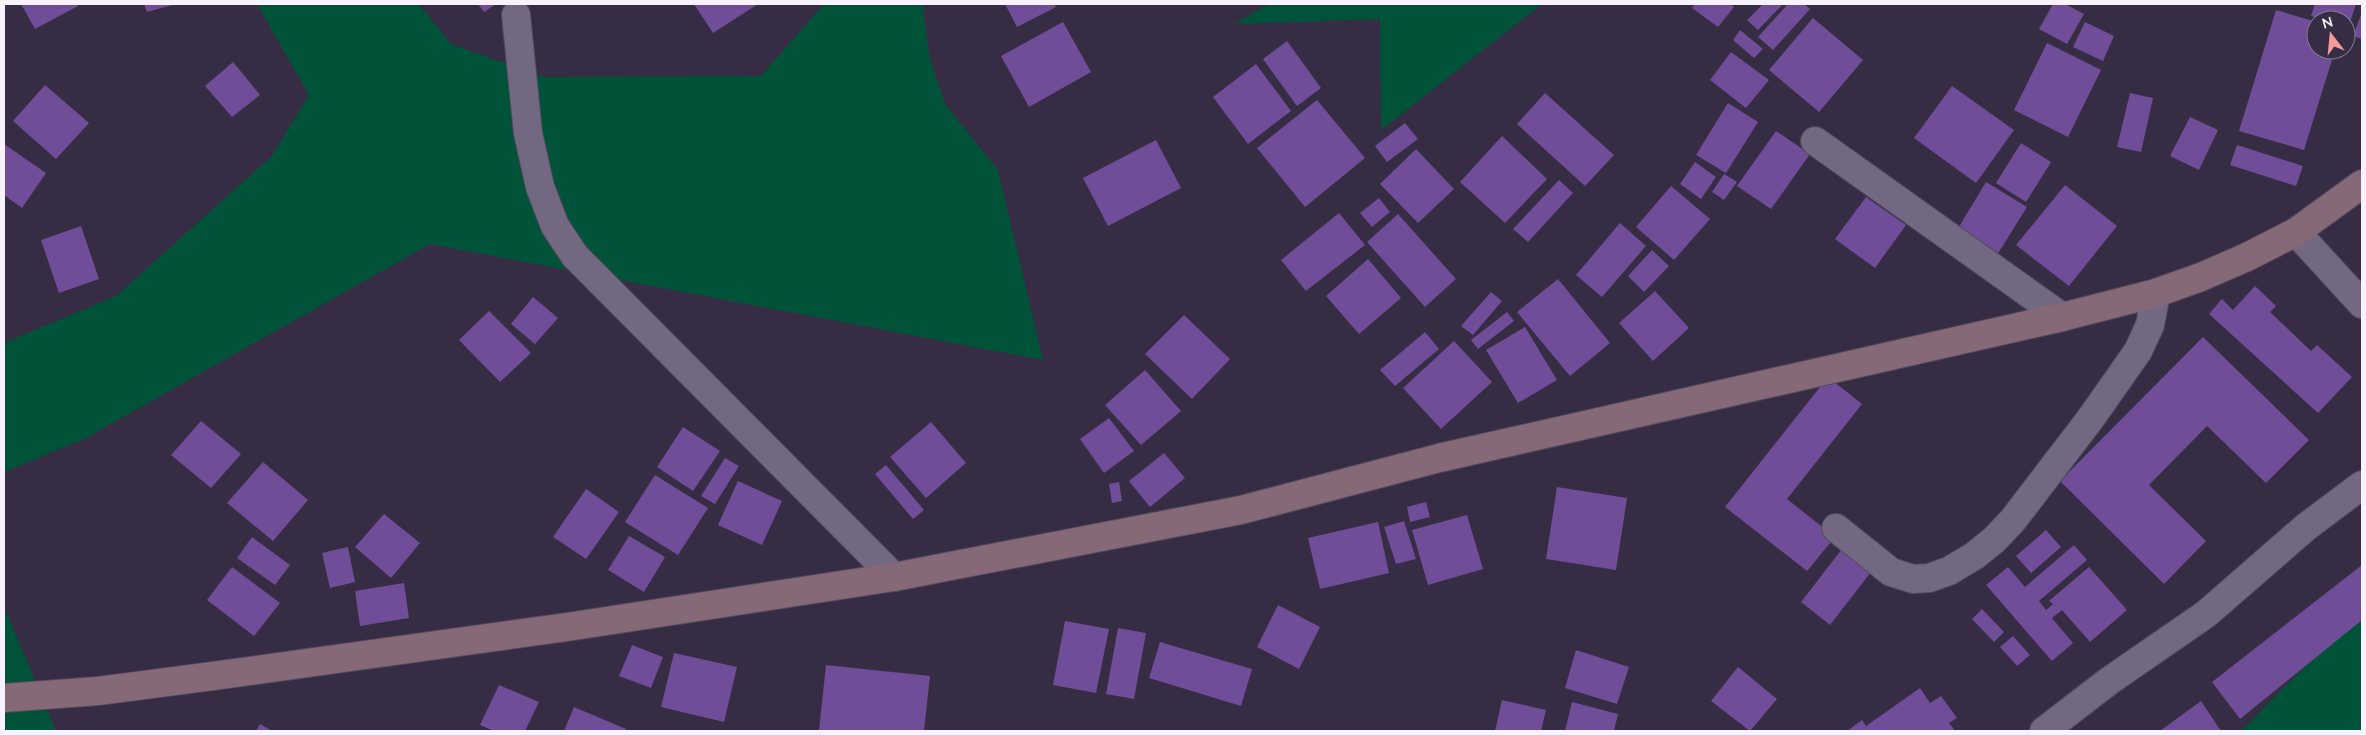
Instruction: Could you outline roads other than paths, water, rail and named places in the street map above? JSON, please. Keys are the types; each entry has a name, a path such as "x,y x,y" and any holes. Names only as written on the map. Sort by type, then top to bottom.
{"main road":[{"path":"4,698 98,691 567,627 894,577 1241,510 1448,456 2062,317 2156,293 2201,277 2247,257 2296,232 2362,184"}],"street":[{"path":"516,15 528,133 540,187 560,234 575,256 894,577"},
{"path":"1815,141 2062,317"},
{"path":"2296,232 2362,304"},
{"path":"1836,528 1891,572 1913,579 1929,578 1949,572 1974,556 1994,540 2013,520 2118,380 2138,351 2150,325 2156,293"},
{"path":"2044,731 2109,681 2206,614 2306,527 2362,485"}]}
